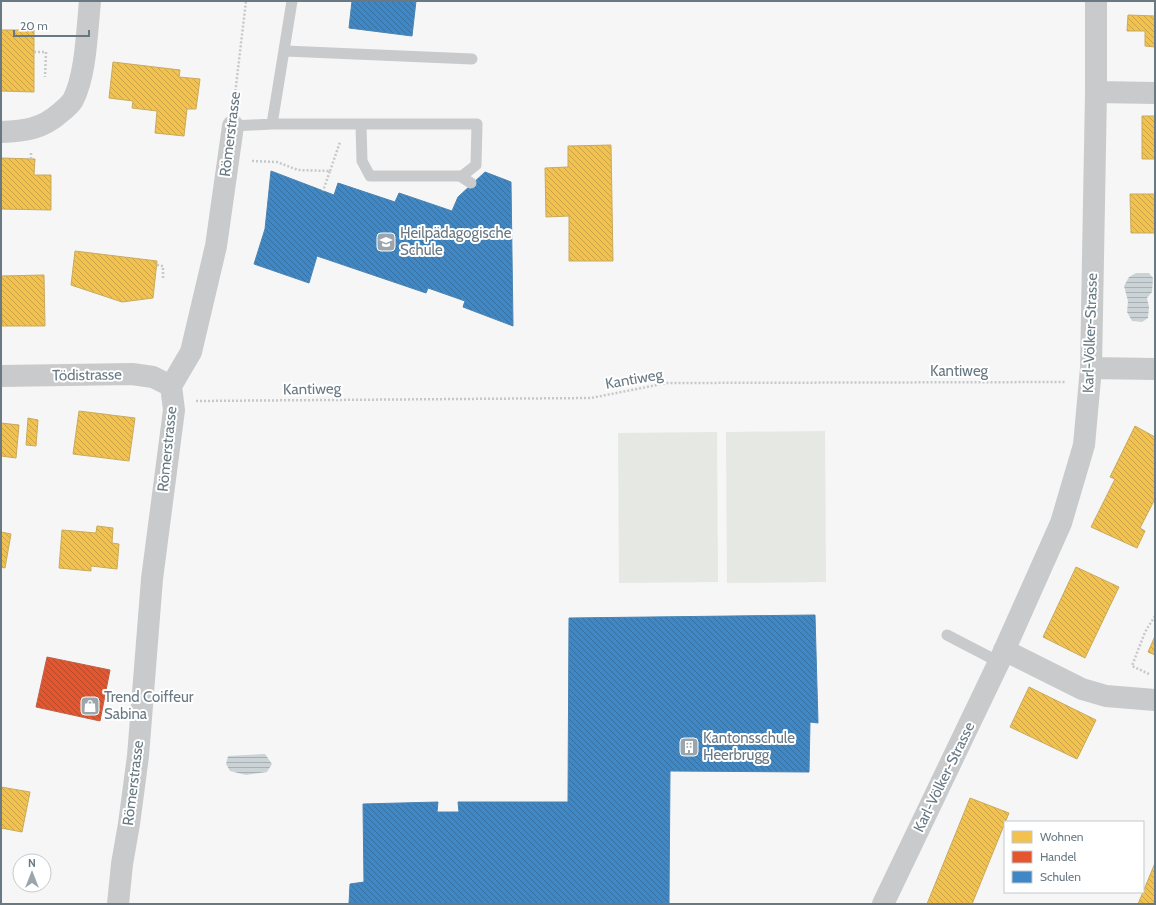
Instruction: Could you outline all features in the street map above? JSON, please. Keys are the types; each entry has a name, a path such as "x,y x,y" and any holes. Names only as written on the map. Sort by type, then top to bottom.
{"street":[{"path":"1,132 20,132 36,128 50,122 66,109 73,100 82,68 90,1"},
{"name":"Karl-Völker-Strasse","path":"882,904 1002,656 1061,523 1084,445 1091,368 1096,92 1096,1"},
{"path":"1096,92 1155,93"},
{"name":"Römerstrasse","path":"118,904 122,864 138,756 152,579 174,410 171,386 191,352 216,246 233,126"},
{"path":"1091,368 1155,369"},
{"name":"Tödistrasse","path":"1,376 132,374 153,377 171,386"},
{"path":"1002,656 1082,689 1106,696 1155,700"}],"lane":[{"path":"272,124 292,1"},
{"path":"285,51 472,59"},
{"path":"233,126 272,124 477,124 476,165 462,176 370,176 362,161 361,125"},
{"path":"460,176 472,183"},
{"path":"947,635 1002,656"}],"path":[{"name":"Römerstrasse","path":"233,126 246,1"},
{"path":"34,52 46,52 45,77"},
{"path":"323,191 346,125"},
{"path":"246,161 277,162 298,170 330,171"},
{"path":"157,265 163,266 163,279"},
{"name":"Kantiweg","path":"196,401 591,398 667,383 1070,382"},
{"path":"1155,616 1145,632 1132,666 1155,677"}],"shaded area":[{"path":"1136,273 1149,273 1153,278 1152,292 1147,298 1149,307 1148,318 1142,322 1132,321 1127,312 1128,301 1124,286 1129,277"},
{"path":"825,431 826,582 727,583 726,432"},
{"path":"717,432 718,582 619,583 618,433"},
{"path":"265,754 272,764 267,772 246,775 230,771 226,764 228,756"}],"building: Wohnen":[{"path":"1128,15 1155,16 1155,47 1145,46 1145,31 1127,31"},
{"path":"1,30 34,30 34,92 1,91"},
{"path":"113,62 180,70 179,77 200,79 196,109 187,109 184,136 155,133 157,111 132,108 133,101 109,98"},
{"path":"1142,116 1155,116 1155,159 1142,159"},
{"path":"611,145 613,261 569,261 569,216 546,217 545,168 568,167 568,146"},
{"path":"1,158 35,159 34,175 51,175 51,210 1,209"},
{"path":"1130,194 1155,194 1155,233 1131,233"},
{"path":"75,251 157,261 153,298 122,302 71,285"},
{"path":"44,275 45,326 2,326 1,276"},
{"path":"79,411 135,418 129,461 73,454"},
{"path":"28,418 38,420 36,446 26,445"},
{"path":"1,423 19,425 16,458 1,456"},
{"path":"1135,426 1155,437 1155,499 1140,528 1145,531 1137,548 1091,527 1115,479 1110,477"},
{"path":"97,526 113,528 112,543 119,544 117,569 91,566 91,571 59,568 62,530 96,533"},
{"path":"1,532 11,534 5,568 1,567"},
{"path":"1076,567 1119,587 1085,658 1043,637"},
{"path":"1155,636 1155,655 1148,652"},
{"path":"1029,687 1096,720 1077,759 1010,727"},
{"path":"1,787 30,792 22,832 1,828"},
{"path":"970,798 1009,813 1006,821 1004,821 1004,825 972,904 927,904"},
{"path":"1155,863 1155,904 1138,904 1143,893 1144,893"}],"building: Handel":[{"path":"47,657 110,670 100,721 36,707"}],"building: Schulen":[{"path":"352,1 416,1 412,36 349,28"},
{"name":"Heilpädagogische Schule","path":"271,171 334,195 338,183 395,202 399,193 452,211 458,197 485,172 511,182 513,326 463,307 465,301 428,288 426,293 317,256 309,283 254,264 265,229"},
{"name":"Kantonsschule Heerbrugg","path":"815,615 818,723 810,722 809,772 670,771 669,904 349,904 350,884 364,882 363,804 438,802 437,812 459,812 458,802 568,802 569,618"}],"place":[{"name":"Heilpädagogische Schule","path":"386,242"},
{"name":"Trend Coiffeur Sabina","path":"90,706"},
{"name":"Kantonsschule Heerbrugg","path":"689,747"}]}
